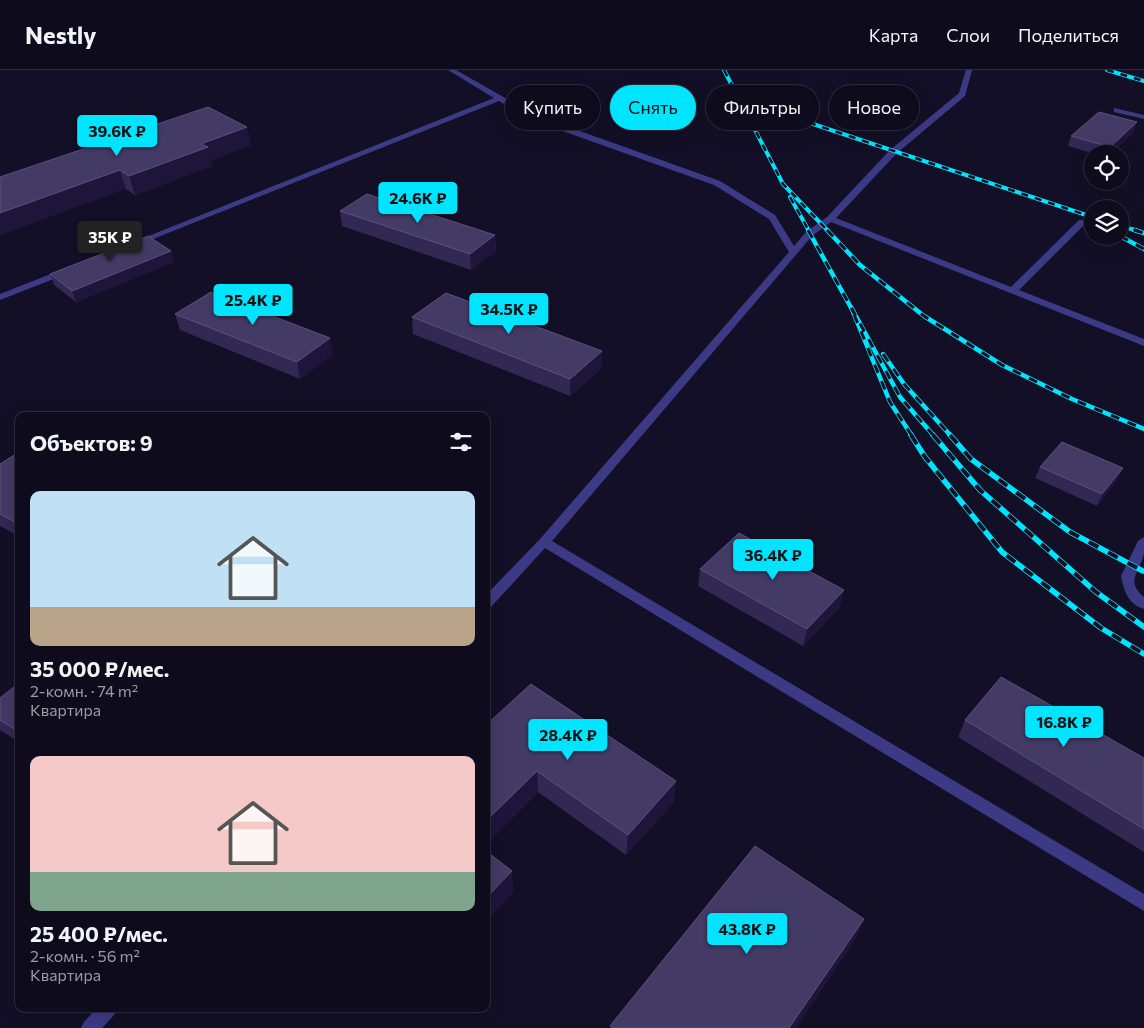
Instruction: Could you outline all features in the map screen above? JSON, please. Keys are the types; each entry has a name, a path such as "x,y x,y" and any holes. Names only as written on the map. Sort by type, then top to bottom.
{"lane":[{"path":"451,70 532,117 717,183 772,217 793,252"},
{"path":"490,600 544,542 809,234 830,219 893,152 962,94 969,70"},
{"path":"130,245 500,98"},
{"path":"1117,110 1144,117"},
{"path":"830,219 1144,343"},
{"path":"1012,292 1082,222"},
{"path":"0,297 74,268"},
{"path":"1144,541 1127,576 1131,593 1144,604"},
{"path":"544,542 1144,903"},
{"path":"90,1028 105,1012"}],"building":[{"path":"208,107 247,127 201,144 208,147 129,176 120,170 0,213 0,177"},
{"path":"1099,112 1137,122 1112,145 1103,145 1071,136"},
{"path":"367,194 495,235 470,254 340,211"},
{"path":"148,236 171,251 72,291 50,274"},
{"path":"223,291 234,295 228,299 330,338 297,362 175,314 211,292 218,295"},
{"path":"446,293 602,351 570,379 412,317"},
{"path":"1062,442 1123,468 1102,494 1040,467"},
{"path":"15,455 15,522 0,514 0,464"},
{"path":"739,533 844,590 807,629 700,569"},
{"path":"1001,677 1144,758 1144,829 965,720"},
{"path":"531,684 676,781 628,835 537,771 490,817 490,721"},
{"path":"15,686 15,729 0,720 0,698"},
{"path":"755,846 864,919 789,1028 613,1028 610,1026"},
{"path":"490,854 512,871 490,894"}],"railway":[{"path":"724,70 783,184 828,231"},
{"path":"1107,70 1144,81"},
{"path":"819,126 1084,214"},
{"path":"790,197 809,231"},
{"path":"1129,228 1139,231"},
{"path":"808,230 852,309"},
{"path":"827,230 860,265 924,316 1002,365 1072,399 1144,429"},
{"path":"1134,230 1144,233"},
{"path":"1129,241 1144,249"},
{"path":"852,309 851,307 900,397 934,436"},
{"path":"852,309 854,313"},
{"path":"852,309 890,402 912,436"},
{"path":"883,354 904,384 951,436"},
{"path":"911,435 925,457 1002,552 1101,628 1144,654"},
{"path":"933,435 980,490 1096,592 1144,627"},
{"path":"950,435 971,459 1070,532 1143,571"}]}
